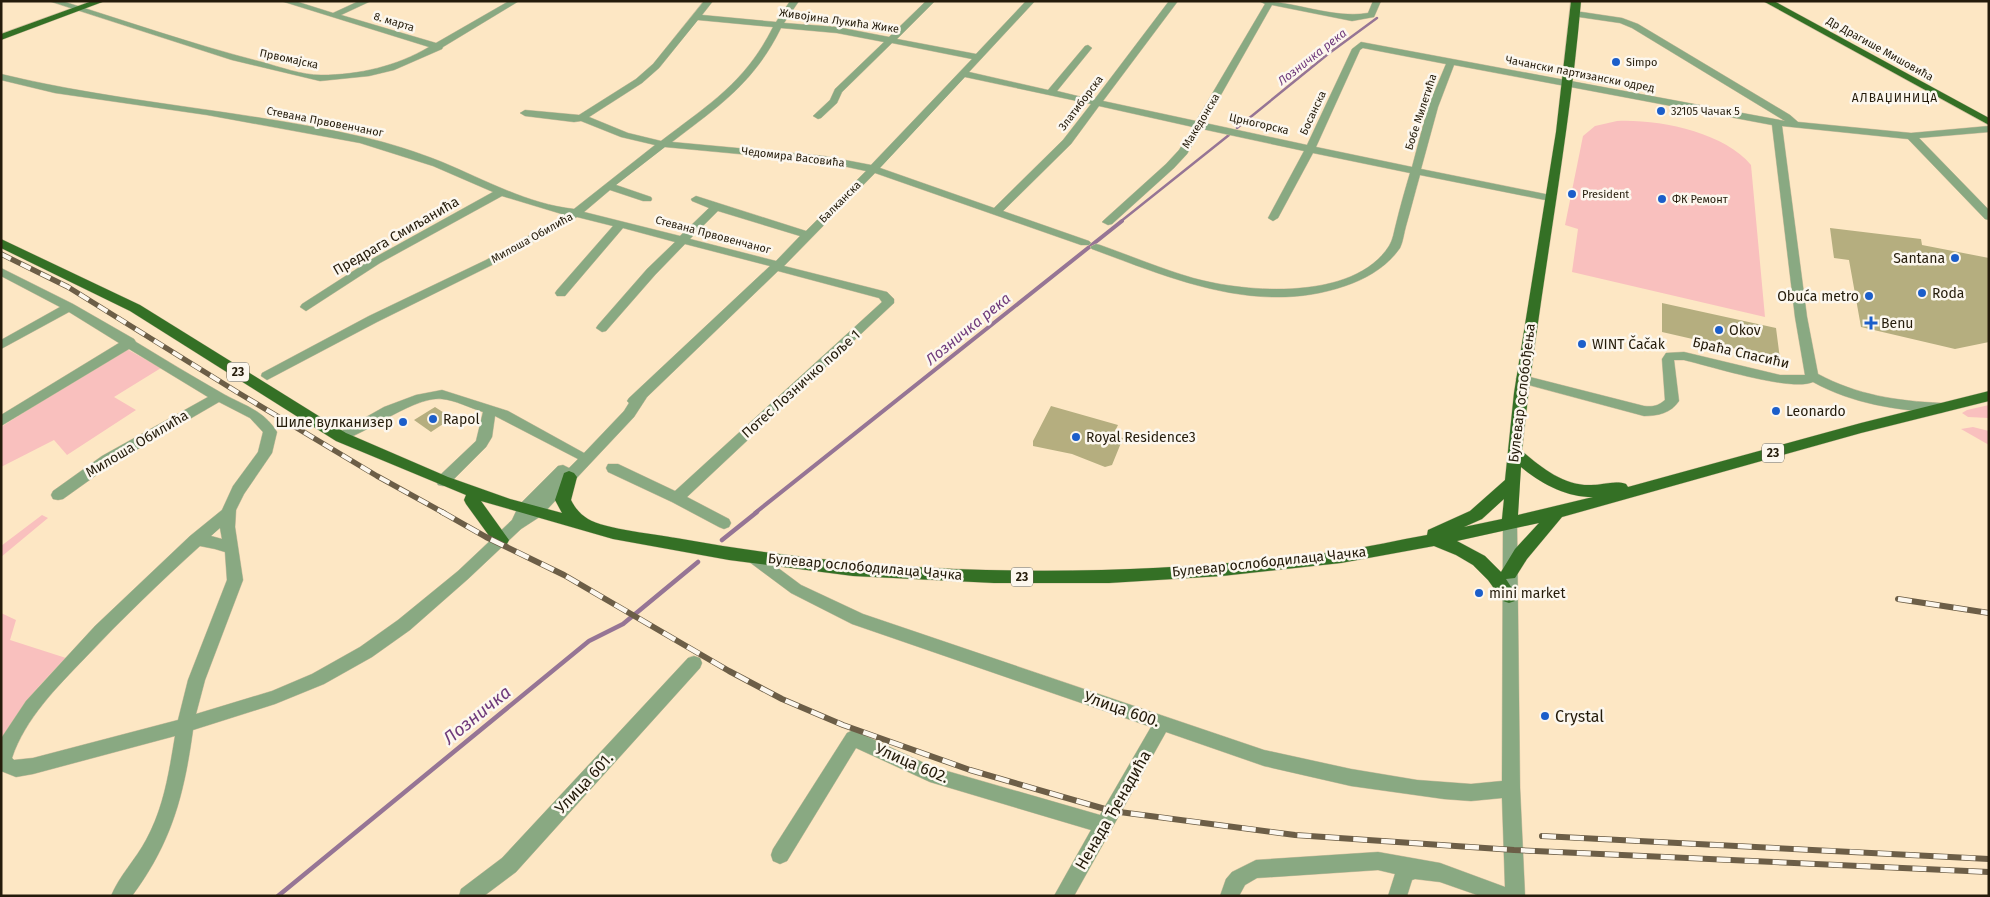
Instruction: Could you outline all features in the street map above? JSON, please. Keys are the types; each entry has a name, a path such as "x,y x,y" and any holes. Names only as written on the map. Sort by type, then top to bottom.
{"main road":[{"path":"1,37 101,1"},
{"name":"Булевар ослобођења","path":"1510,524 1511,483 1522,379 1569,84 1576,1"},
{"name":"Др Драгише Мишовића","path":"1767,1 1986,119"},
{"name":"Булевар ослободилаца Чачка","path":"1,243 135,308 341,436 474,493 530,511 648,540 753,557 853,569 939,574 1051,577 1109,576 1186,572 1341,557 1428,542 1557,513 1989,396"},
{"path":"1514,453 1542,475 1573,489 1585,491 1625,488 1642,490"},
{"path":"569,477 563,492 565,505 570,513 586,526"},
{"path":"1428,542 1476,515 1511,483"},
{"path":"474,493 472,500 501,540"},
{"path":"1509,573 1521,554 1557,513"},
{"path":"1428,542 1460,549 1480,560 1493,572 1509,596"}],"street":[{"name":"Првомајска","path":"53,1 235,58 320,78 369,73 392,68 440,47 515,1"},
{"name":"8. марта","path":"285,1 440,47"},
{"path":"334,15 367,1"},
{"path":"582,118 639,81 665,56 709,1"},
{"name":"Милоша Обилића","path":"268,376 373,319 490,262 576,213 742,82 764,53 779,24 795,1"},
{"path":"818,116 834,101 838,91 931,1"},
{"name":"Балканска","path":"530,511 578,454 777,266 874,169 1031,1"},
{"name":"Златиборска","path":"997,211 1067,142 1174,1"},
{"path":"1267,2 1352,18 1364,18 1371,15 1377,1"},
{"name":"Македонска","path":"1108,222 1183,152 1267,2"},
{"path":"1575,14 1622,20 1635,26 1787,117 1795,125"},
{"name":"Живојина Лукића Жике","path":"695,17 837,30 978,57"},
{"name":"Чачански партизански одред","path":"1361,45 1777,124 1911,136 1989,129"},
{"name":"Босанска","path":"1273,218 1310,149 1356,50 1361,45"},
{"path":"1051,92 1088,48"},
{"name":"Бобе Милетића","path":"1416,170 1434,107 1451,62"},
{"name":"Црногорска","path":"963,74 1310,149 1550,198"},
{"name":"Стевана Првовенчаног","path":"4,80 55,90 207,112 362,140 437,164 467,175 501,192 559,211 576,213 684,239 777,266"},
{"name":"Чедомира Васовића","path":"525,113 574,119 582,118 625,135 662,144 824,159 874,169 1189,280 1216,287 1272,294 1323,289 1345,284 1377,267 1388,258 1395,246 1416,170"},
{"name":"Браћа Спасићи","path":"1522,379 1644,411 1656,412 1664,410 1672,401 1668,359 1676,355 1780,379 1807,380 1812,376 1801,317 1777,124"},
{"path":"1911,136 1989,216"},
{"path":"608,186 647,199"},
{"name":"Предрага Смиљанића","path":"306,307 376,262 501,192"},
{"path":"696,199 716,208 808,235"},
{"path":"602,328 684,239 716,208"},
{"path":"561,293 621,224"},
{"name":"Потес Лозничко поље 1","path":"678,498 888,303 888,299 883,295 777,266"},
{"path":"1,271 69,307 259,419 270,432 267,450 238,490 228,513 228,525 235,563 235,580 198,675 186,725 174,791 160,833 144,862 120,896"},
{"path":"1,286 16,278"},
{"path":"1,345 69,307"},
{"path":"1,421 130,342"},
{"path":"1812,376 1832,388 1868,398 1904,405 1941,408"},
{"path":"341,436 389,410 432,395 448,394 490,409 521,423 578,454"},
{"name":"Балканска","path":"530,511 569,477 629,414 641,395"},
{"name":"Милоша Обилића","path":"58,495 107,460 218,396"},
{"path":"443,481 481,444 485,437 490,409"},
{"path":"613,468 678,498 724,523"},
{"path":"228,513 195,540 97,630 40,690 12,730 3,750 2,757 6,765 12,769 22,768 186,725 276,697 304,686 345,664 382,641 404,624 501,540 530,511"},
{"name":"Булевар ослобођења","path":"1510,524 1511,788 1515,896"},
{"path":"195,540 217,543 232,549"},
{"name":"Улица 600.","path":"753,557 796,589 858,619 1264,758 1358,779 1420,789 1470,793 1496,792 1511,788"},
{"name":"Улица 601.","path":"468,896 509,865 694,663"},
{"name":"Ненада Ђенадића","path":"1063,896 1162,724"},
{"name":"Улица 602.","path":"780,854 853,738 930,774 1104,825"},
{"path":"1229,896 1232,886 1242,875 1256,869 1378,860 1459,878 1504,896"},
{"path":"1398,896 1405,873 1418,870"}],"shaded area":[{"name":"ФК Ремонт","path":"1617,121 1651,122 1670,125 1708,136 1739,154 1751,165 1765,317 1572,272 1578,229 1565,225 1583,136 1595,126"},
{"path":"125,348 161,368 114,397 136,410 67,455 54,440 1,467 1,427"},
{"path":"1989,405 1989,418 1968,417 1962,413 1967,410"},
{"path":"1973,427 1989,431 1989,445 1961,429"},
{"path":"42,515 48,518 1,557 1,546"},
{"path":"1,613 16,620 10,640 66,658 30,697 14,718 1,742"}],"building":[{"name":"Roda","path":"1830,228 1921,239 1922,245 1989,258 1989,342 1955,349 1861,327 1849,260 1834,258"},
{"name":"Okov","path":"1662,303 1776,328 1780,359 1662,332"},
{"name":"Royal Residence3","path":"1051,406 1118,425 1113,435 1123,438 1112,465 1105,467 1072,454 1033,446 1033,441"},
{"name":"Rapol","path":"435,407 452,418 431,432 414,420"}],"waterway":[{"name":"Лозничка река","path":"1237,128 1328,54 1377,18"},
{"name":"Лозничка река","path":"1120,222 1229,135"},
{"name":"Лозничка река","path":"755,513 1122,221"},
{"name":"Лозничка река","path":"722,540 757,512"},
{"name":"Лозничка","path":"278,896 589,641 623,624 698,562"}],"railway":[{"path":"1,254 68,287 237,392 377,476 444,513"},
{"path":"442,512 486,537 564,575 729,671 782,699 843,725 970,770 1112,811 1295,835 1514,850 1989,872"},
{"path":"1898,599 1989,613"},
{"path":"1542,836 1989,859"}],"place":[{"name":"Simpo","path":"1616,62"},
{"name":"32105 Чачак 5","path":"1661,111"},
{"name":"President","path":"1572,194"},
{"name":"ФК Ремонт","path":"1662,199"},
{"name":"Santana","path":"1955,258"},
{"name":"Roda","path":"1922,293"},
{"name":"Obuća metro","path":"1869,296"},
{"name":"Benu","path":"1871,323"},
{"name":"Okov","path":"1719,330"},
{"name":"WINT Čačak","path":"1582,344"},
{"name":"Leonardo","path":"1776,411"},
{"name":"Rapol","path":"433,419"},
{"name":"Шиле вулканизер","path":"403,422"},
{"name":"Royal Residence3","path":"1076,437"},
{"name":"mini market","path":"1479,593"},
{"name":"Crystal","path":"1545,716"}],"district":[{"name":"АЛВАЏИНИЦА","path":"1895,98"}]}
